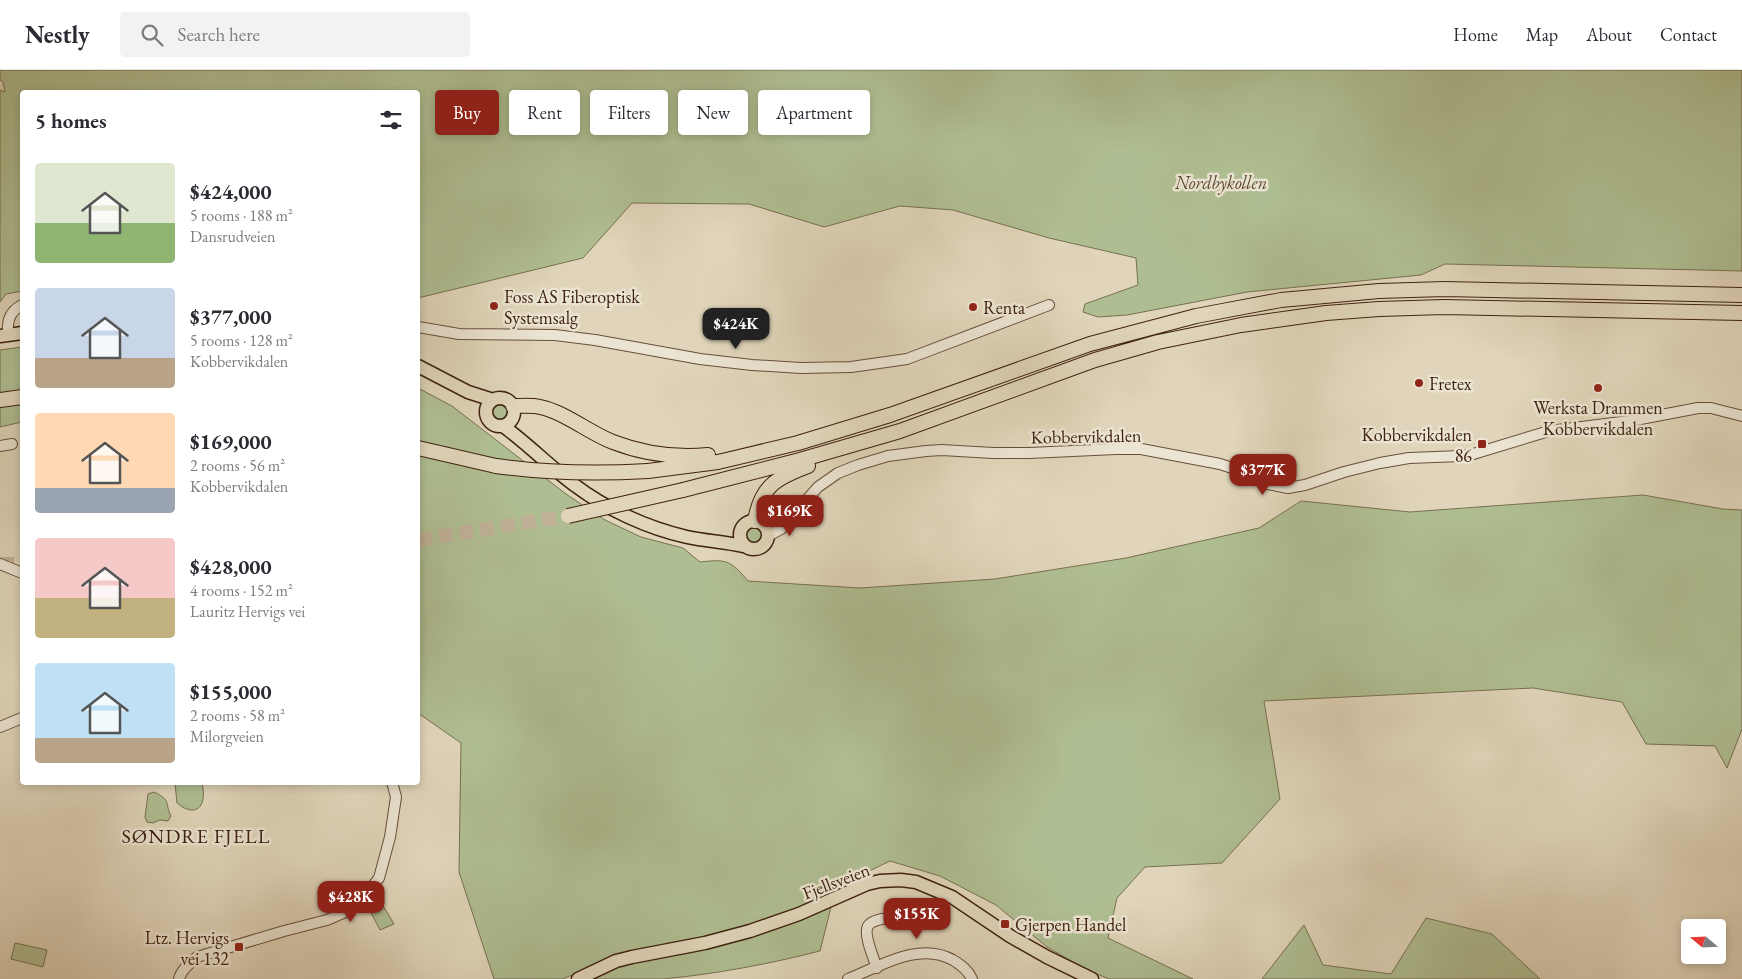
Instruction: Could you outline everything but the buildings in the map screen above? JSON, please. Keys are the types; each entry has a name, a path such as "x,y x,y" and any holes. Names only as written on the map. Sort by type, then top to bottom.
{"highway":[{"path":"420,448 496,466 528,470 581,473 648,471 718,462 798,443 890,414 1090,344 1196,316 1281,300 1379,291 1445,289 1742,295"},
{"path":"568,516 800,460 900,431 1095,360 1202,332 1284,318 1379,309 1444,307 1742,313"},
{"path":"0,400 20,397"},
{"path":"509,417 533,406 544,408 613,443 652,454 709,455 798,443"},
{"path":"762,528 762,496 780,479 811,464 851,453 900,431"}],"main road":[{"path":"4,336 20,333"},
{"path":"420,367 490,405"},
{"path":"490,405 504,399 510,402 509,417 528,444 574,485 618,511 674,534 744,546 750,550 759,549 765,544 762,528 746,523 740,532 740,539 744,546"},
{"path":"490,405 487,416 490,422 496,426 509,417"},
{"path":"717,541 740,532"},
{"name":"Fjellsveien","path":"578,979 616,961 632,956 705,943 750,931 799,914 867,884 901,880 916,882 952,897 1047,958 1078,976 1092,979"}],"street":[{"path":"420,327 459,334 555,335 595,340 700,359 752,365 801,368 852,367 906,359 1049,305"},
{"path":"4,336 10,316 20,306"},
{"name":"Kobbervikdalen","path":"762,528 781,529 792,514 818,488 843,471 888,456 926,451 1020,453 1069,452 1116,448 1142,450 1220,464 1241,470 1268,484 1288,488 1306,485 1344,472 1380,463 1409,458 1470,455 1548,431 1630,421 1705,407 1742,416"},
{"path":"0,446 12,444"},
{"path":"5,566 20,572"},
{"path":"0,727 20,719"},
{"path":"179,979 188,965 197,958 284,931 327,920 350,910 363,898 378,878 390,837 396,797 393,785"},
{"path":"876,968 866,931 868,926 872,922 884,918 900,921"},
{"path":"848,979 906,956 928,952 943,955 956,962 963,967 972,979"},
{"path":"188,965 188,979"}],"green space":[{"name":"Nordbykollen","path":"0,70 1742,70 1742,271 1445,264 1421,275 1247,292 1127,315 1098,317 1083,312 1085,304 1138,285 1136,258 1049,238 953,210 900,206 824,227 749,204 632,203 583,258 420,298 420,90 20,90 20,291 6,294 0,302 0,90 5,92 3,82 0,80"},
{"path":"20,347 20,422 0,427 0,350"},
{"path":"420,389 452,406 566,494 605,520 641,537 683,548 700,562 727,562 737,569 748,581 860,588 995,579 1126,558 1259,528 1301,501 1410,512 1643,495 1723,509 1742,510 1742,729 1727,768 1715,746 1646,744 1622,702 1533,688 1264,701 1280,799 1222,863 1145,867 1117,898 1108,938 1193,979 1109,979 1085,969 1047,947 996,905 940,876 890,861 836,887 820,951 742,968 663,979 579,979 574,974 563,979 494,979 459,872 461,743 420,714"},
{"path":"497,405 503,405 507,412 503,419 497,419 493,415 493,409"},
{"path":"754,527 762,535 754,543 746,535"},
{"path":"175,785 202,785 203,797 199,808 192,810 184,808 177,803"},
{"path":"154,792 167,802 171,816 168,821 147,822 145,817 148,794"},
{"path":"379,899 394,924 380,930 367,905"},
{"path":"1426,918 1492,934 1540,979 1262,979 1304,925 1323,965 1391,974"},
{"path":"15,943 47,950 43,967 11,959"}],"tunnel":[{"path":"420,540 568,516"},
{"path":"0,564 20,564"}],"place":[{"name":"Foss AS Fiberoptisk Systemsalg","path":"494,306"},
{"name":"Renta","path":"973,307"},
{"name":"Fretex","path":"1419,383"},
{"name":"Werksta Drammen Kobbervikdalen","path":"1598,388"},
{"name":"Kobbervikdalen 86","path":"1482,444"},
{"name":"Gjerpen Handel","path":"1005,924"},
{"name":"Ltz. Hervigs vei 132","path":"239,947"}],"district":[{"name":"SØNDRE FJELL","path":"196,836"}]}
